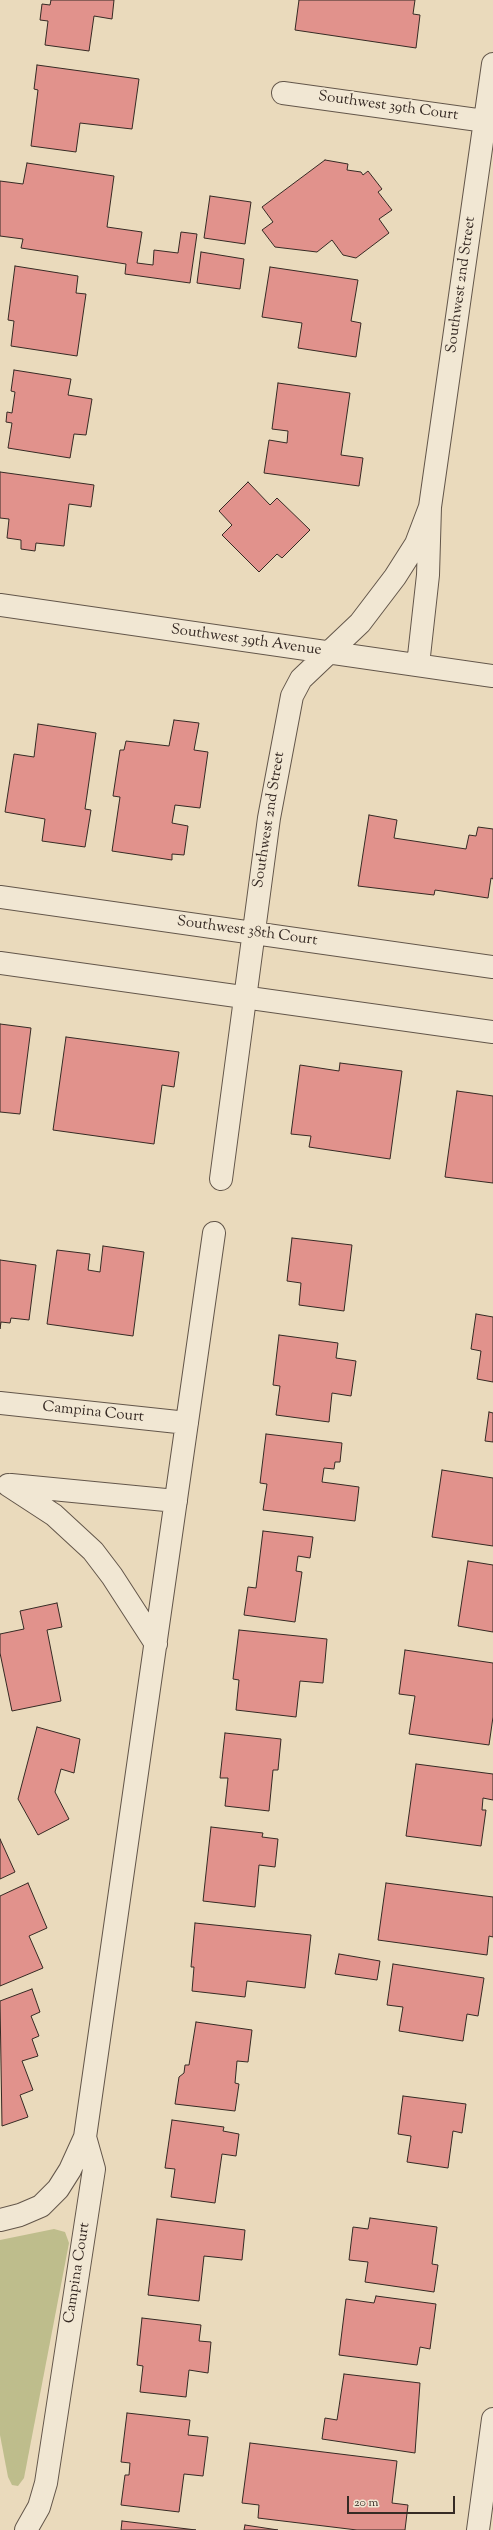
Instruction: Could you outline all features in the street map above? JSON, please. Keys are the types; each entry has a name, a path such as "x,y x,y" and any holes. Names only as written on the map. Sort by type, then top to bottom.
{"street":[{"name":"Southwest 2nd Street","path":"418,665 428,575 430,507 489,121 493,64"},
{"name":"Southwest 39th Court","path":"283,93 489,121"},
{"name":"Southwest 2nd Street","path":"221,1180 269,818 292,696 301,679 360,623 408,559 424,528 430,507"},
{"name":"Southwest 39th Avenue","path":"0,605 493,676"},
{"name":"Southwest 38th Court","path":"0,897 493,967"},
{"path":"0,963 493,1032"},
{"path":"0,2220 20,2216 41,2206 58,2189 70,2170 85,2137 214,1233"},
{"name":"Campina Court","path":"0,1403 187,1423"},
{"path":"4,1484 176,1501"},
{"path":"4,1484 54,1515 93,1551 112,1576 156,1644"},
{"name":"Campina Court","path":"26,2530 39,2507 46,2484 94,2169 85,2137"},
{"path":"478,2530 493,2419"}],"shaded area":[{"path":"54,2229 65,2232 69,2243 24,2478 18,2486 12,2485 8,2477 0,2435 0,2240"}],"building":[{"path":"51,0 114,0 112,19 94,16 89,51 45,45 48,21 40,20 42,4 50,5"},
{"path":"299,0 415,0 413,14 420,15 416,48 295,30"},
{"path":"37,65 139,79 132,129 80,123 76,152 31,146 38,90 34,89"},
{"path":"325,160 348,164 347,170 361,172 363,175 368,171 382,189 378,192 392,210 379,219 389,233 356,258 343,255 332,240 317,252 275,247 262,230 273,222 262,207"},
{"path":"27,163 114,176 107,227 142,232 137,263 153,265 154,250 178,253 181,232 197,234 190,283 125,274 126,264 21,248 23,239 0,236 0,181 23,184"},
{"path":"210,196 251,202 245,244 204,238"},
{"path":"201,252 244,259 240,289 197,283"},
{"path":"15,266 78,276 76,293 86,294 77,356 11,346 14,321 8,320"},
{"path":"270,267 358,280 351,321 361,323 356,357 298,348 302,323 262,317"},
{"path":"14,370 71,379 68,395 92,399 86,435 74,434 70,458 8,448 12,423 6,422 7,412 12,413 15,392 11,391"},
{"path":"278,383 350,393 341,455 363,458 359,486 264,473 269,440 287,443 288,431 272,429"},
{"path":"0,472 94,485 91,507 69,504 64,546 36,543 35,551 21,549 21,540 7,538 9,519 0,518"},
{"path":"248,482 270,505 277,498 310,530 282,558 277,554 259,572 222,535 232,525 219,511"},
{"path":"174,720 199,723 194,750 208,752 200,808 175,805 172,823 188,826 184,855 172,854 172,860 112,851 120,797 113,796 120,750 124,750 126,741 169,746"},
{"path":"38,724 96,733 85,809 91,810 85,847 42,841 45,819 5,812 14,754 34,757"},
{"path":"369,815 397,820 394,838 466,849 469,835 476,836 478,827 493,829 493,879 491,878 488,898 435,890 434,895 358,886"},
{"path":"0,1024 31,1028 20,1114 0,1112"},
{"path":"66,1037 179,1052 174,1087 162,1085 154,1144 53,1130"},
{"path":"340,1063 402,1071 390,1159 309,1147 311,1136 291,1134 300,1065 339,1071"},
{"path":"457,1091 493,1096 493,1183 445,1177"},
{"path":"292,1238 352,1245 344,1311 299,1305 301,1283 287,1281"},
{"path":"103,1246 144,1252 133,1336 47,1324 57,1250 90,1254 88,1270 100,1272"},
{"path":"0,1260 36,1265 29,1320 11,1318 10,1323 1,1322 0,1329"},
{"path":"476,1314 493,1317 493,1382 477,1379 481,1351 471,1349"},
{"path":"279,1335 338,1343 336,1358 356,1361 351,1396 332,1393 329,1422 276,1415 280,1386 273,1385"},
{"path":"489,1412 493,1413 493,1442 485,1441"},
{"path":"266,1434 342,1443 340,1462 335,1462 334,1469 324,1468 322,1482 359,1487 355,1521 263,1510 267,1484 260,1483"},
{"path":"442,1470 493,1478 493,1546 432,1537"},
{"path":"263,1531 313,1537 310,1558 298,1556 296,1571 302,1572 295,1622 244,1615 248,1587 256,1588"},
{"path":"468,1561 493,1565 493,1632 458,1626"},
{"path":"57,1603 62,1627 47,1630 61,1701 12,1711 0,1653 0,1634 24,1629 20,1611"},
{"path":"239,1630 327,1639 323,1683 300,1681 296,1717 236,1710 239,1680 233,1679"},
{"path":"405,1650 493,1663 493,1717 489,1745 409,1734 415,1696 399,1694"},
{"path":"37,1727 80,1739 74,1773 61,1769 55,1792 69,1819 38,1835 18,1799"},
{"path":"225,1733 281,1739 278,1770 273,1770 269,1811 225,1806 228,1778 220,1778"},
{"path":"416,1764 493,1774 493,1800 483,1798 482,1810 486,1810 481,1846 406,1836"},
{"path":"211,1827 263,1833 262,1837 278,1839 275,1867 259,1865 255,1907 203,1901"},
{"path":"0,1839 15,1872 0,1879"},
{"path":"28,1883 47,1928 29,1936 43,1968 0,1986 0,1896"},
{"path":"386,1883 493,1897 493,1937 489,1936 487,1955 378,1940"},
{"path":"195,1923 311,1935 305,1988 247,1981 245,1997 192,1991 194,1967 191,1967"},
{"path":"339,1954 380,1961 377,1980 335,1974"},
{"path":"393,1964 484,1978 478,2016 467,2014 463,2041 399,2031 403,2007 387,2005"},
{"path":"32,1989 40,2012 31,2016 39,2036 32,2039 38,2056 22,2061 33,2090 20,2095 28,2117 2,2126 0,2001"},
{"path":"196,2022 252,2030 248,2062 237,2061 235,2083 239,2084 235,2111 175,2104 179,2077 184,2073 185,2065 189,2065"},
{"path":"403,2096 466,2104 462,2133 453,2131 448,2168 407,2162 411,2136 398,2134"},
{"path":"172,2120 224,2127 223,2131 239,2134 236,2156 222,2154 215,2203 171,2197 175,2169 165,2168"},
{"path":"370,2218 437,2227 432,2264 438,2265 434,2292 365,2282 368,2262 349,2260 353,2227 368,2229"},
{"path":"157,2219 245,2230 242,2260 204,2256 199,2301 148,2295"},
{"path":"376,2296 436,2304 430,2349 420,2347 417,2365 339,2355 346,2299 374,2303"},
{"path":"142,2318 201,2325 199,2341 211,2342 208,2373 189,2370 186,2397 140,2392 143,2366 137,2365"},
{"path":"344,2374 420,2383 415,2453 322,2439 325,2418 337,2420"},
{"path":"127,2413 190,2420 188,2435 208,2437 203,2476 184,2474 179,2512 121,2505 125,2475 129,2475 130,2463 121,2462"},
{"path":"250,2443 397,2461 392,2503 408,2505 405,2530 357,2530 258,2518 259,2505 242,2503"},
{"path":"122,2521 196,2530 121,2530"},
{"path":"245,2525 278,2530 244,2530"}]}
